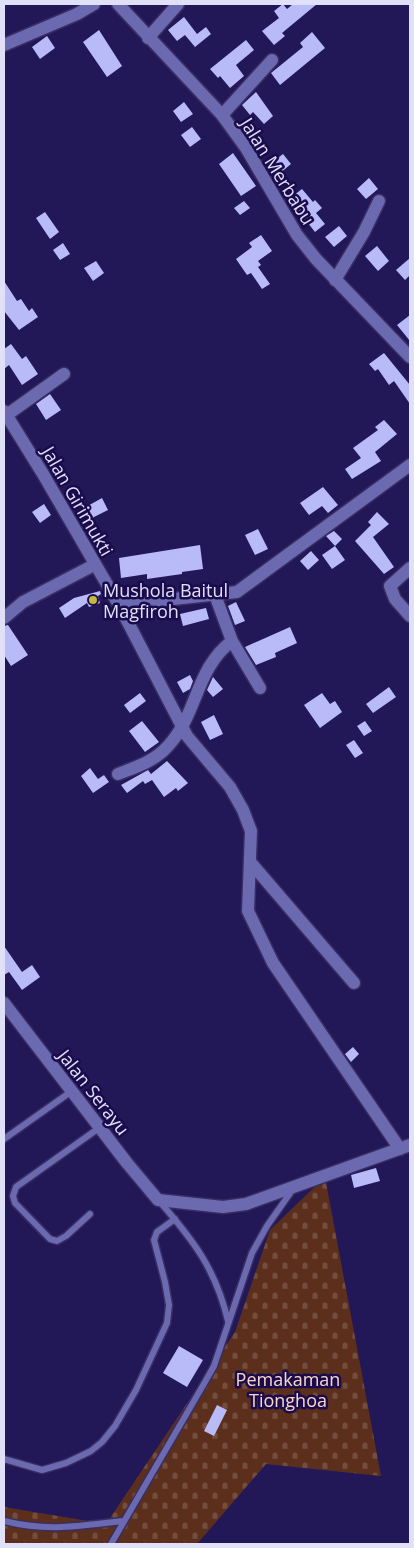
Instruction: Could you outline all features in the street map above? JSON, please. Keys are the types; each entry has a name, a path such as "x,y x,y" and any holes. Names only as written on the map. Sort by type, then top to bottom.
{"street":[{"path":"4,45 77,14 94,4"},
{"name":"Jalan Merbabu","path":"118,4 222,115 246,148 297,235 335,280 410,356"},
{"path":"148,38 178,4"},
{"path":"222,115 272,60"},
{"path":"335,280 364,232 379,201"},
{"path":"5,415 64,374"},
{"name":"Jalan Girimukti","path":"5,415 119,605 182,728 230,787 243,810 251,831 248,911 266,949 340,1064 405,1147"},
{"path":"119,605 237,592 249,586 410,465"},
{"path":"4,618 23,602 94,564"},
{"path":"410,568 390,586 396,600 410,616"},
{"path":"215,595 232,641 260,688"},
{"path":"118,774 144,764 168,746 182,728 211,662 220,650 232,641"},
{"path":"251,863 354,983"},
{"name":"Jalan Serayu","path":"4,1005 99,1128 158,1200"},
{"path":"158,1200 200,1206 236,1206 294,1188 405,1147"}],"lane":[{"path":"4,1139 72,1092"},
{"path":"90,1214 66,1236 57,1241 50,1239 15,1203 13,1196 16,1187 99,1128"},
{"path":"111,1544 214,1366 252,1253 267,1226 294,1188"},
{"path":"158,1200 202,1252 222,1295 228,1323"},
{"path":"4,1459 42,1470 66,1463 91,1451 102,1442 115,1426 136,1390 167,1323 169,1305 154,1240 157,1232 175,1219"},
{"path":"4,1521 29,1528 47,1529 123,1521"}],"green space":[{"name":"Pemakaman Tionghoa","path":"325,1177 381,1476 266,1464 197,1544 4,1544 4,1507 106,1524 235,1332 270,1230"}],"building":[{"path":"283,4 287,9 293,4 317,4 282,33 285,36 274,45 262,31 279,18 274,11"},
{"path":"184,17 197,34 206,27 211,34 195,47 185,35 177,41 168,30"},
{"path":"99,30 122,66 107,77 83,42"},
{"path":"312,32 325,48 280,85 271,73 303,47 300,43"},
{"path":"47,36 55,48 40,59 32,47"},
{"path":"246,40 254,50 236,65 244,76 230,88 220,76 218,78 210,69"},
{"path":"256,92 273,116 264,124 253,112 250,115 242,105"},
{"path":"184,102 193,114 181,122 173,111"},
{"path":"192,127 201,139 190,147 181,135"},
{"path":"233,153 256,186 241,196 219,164"},
{"path":"283,154 291,164 279,174 270,164"},
{"path":"369,178 378,189 366,199 357,189"},
{"path":"302,189 313,202 315,200 322,208 316,213 325,224 315,232 289,199"},
{"path":"244,201 250,208 240,215 234,208"},
{"path":"45,212 59,232 50,239 36,218"},
{"path":"339,226 347,236 334,247 325,237"},
{"path":"261,235 272,251 258,261 261,265 258,267 270,284 262,289 251,273 247,275 236,259 252,247 249,243"},
{"path":"63,243 70,254 60,260 53,250"},
{"path":"377,246 389,261 378,271 365,256"},
{"path":"410,258 410,275 405,280 396,270"},
{"path":"96,261 104,273 93,281 84,268"},
{"path":"4,281 17,301 21,299 29,311 32,308 38,317 19,330 4,311"},
{"path":"410,315 410,341 397,325"},
{"path":"11,344 22,359 26,356 38,374 22,385 9,365 4,369 4,349"},
{"path":"384,353 410,385 410,404 394,381 389,385 378,369 375,371 369,364"},
{"path":"50,394 61,410 46,420 36,404"},
{"path":"384,420 397,434 375,452 381,461 352,479 345,469 361,458 353,448 378,430 375,427"},
{"path":"323,487 338,505 328,513 322,506 309,515 300,503"},
{"path":"102,498 108,510 90,519 84,508"},
{"path":"44,504 51,515 40,523 32,512"},
{"path":"377,512 389,524 373,537 394,567 384,574 355,541 371,525 368,522"},
{"path":"258,529 268,549 255,555 245,535"},
{"path":"334,531 342,539 335,546 326,536"},
{"path":"200,545 203,569 147,579 147,574 121,578 119,558"},
{"path":"335,546 345,560 332,569 322,555"},
{"path":"311,551 319,560 308,570 300,561"},
{"path":"100,591 101,594 98,596 100,603 89,607 87,603 65,618 59,608 74,598"},
{"path":"236,602 245,621 235,625 228,606"},
{"path":"206,608 209,619 183,626 180,614"},
{"path":"8,625 28,655 11,666 4,655 4,626"},
{"path":"290,627 297,643 275,653 276,657 256,665 245,647"},
{"path":"190,675 193,681 190,689 183,693 177,682"},
{"path":"213,677 223,689 213,697 207,690"},
{"path":"389,687 396,697 373,713 366,704"},
{"path":"140,693 146,701 130,713 124,705"},
{"path":"322,693 330,704 335,701 342,712 320,728 304,705"},
{"path":"214,715 223,734 210,740 201,722"},
{"path":"142,721 159,742 145,752 129,731"},
{"path":"365,721 372,731 364,736 357,726"},
{"path":"354,740 363,753 355,758 346,745"},
{"path":"167,761 188,783 178,791 176,788 164,797 152,780 145,784 143,781 127,793 121,785 148,770 151,774"},
{"path":"90,768 98,779 104,775 109,782 93,793 81,776"},
{"path":"4,946 22,972 32,965 40,977 22,990 9,972 4,975"},
{"path":"353,1047 359,1054 351,1062 345,1054"},
{"path":"376,1168 380,1181 354,1188 351,1175"},
{"path":"179,1346 203,1360 187,1387 163,1373"},
{"path":"217,1405 227,1410 214,1436 204,1431"}],"place":[{"name":"Mushola Baitul Magfiroh","path":"93,600"}]}
